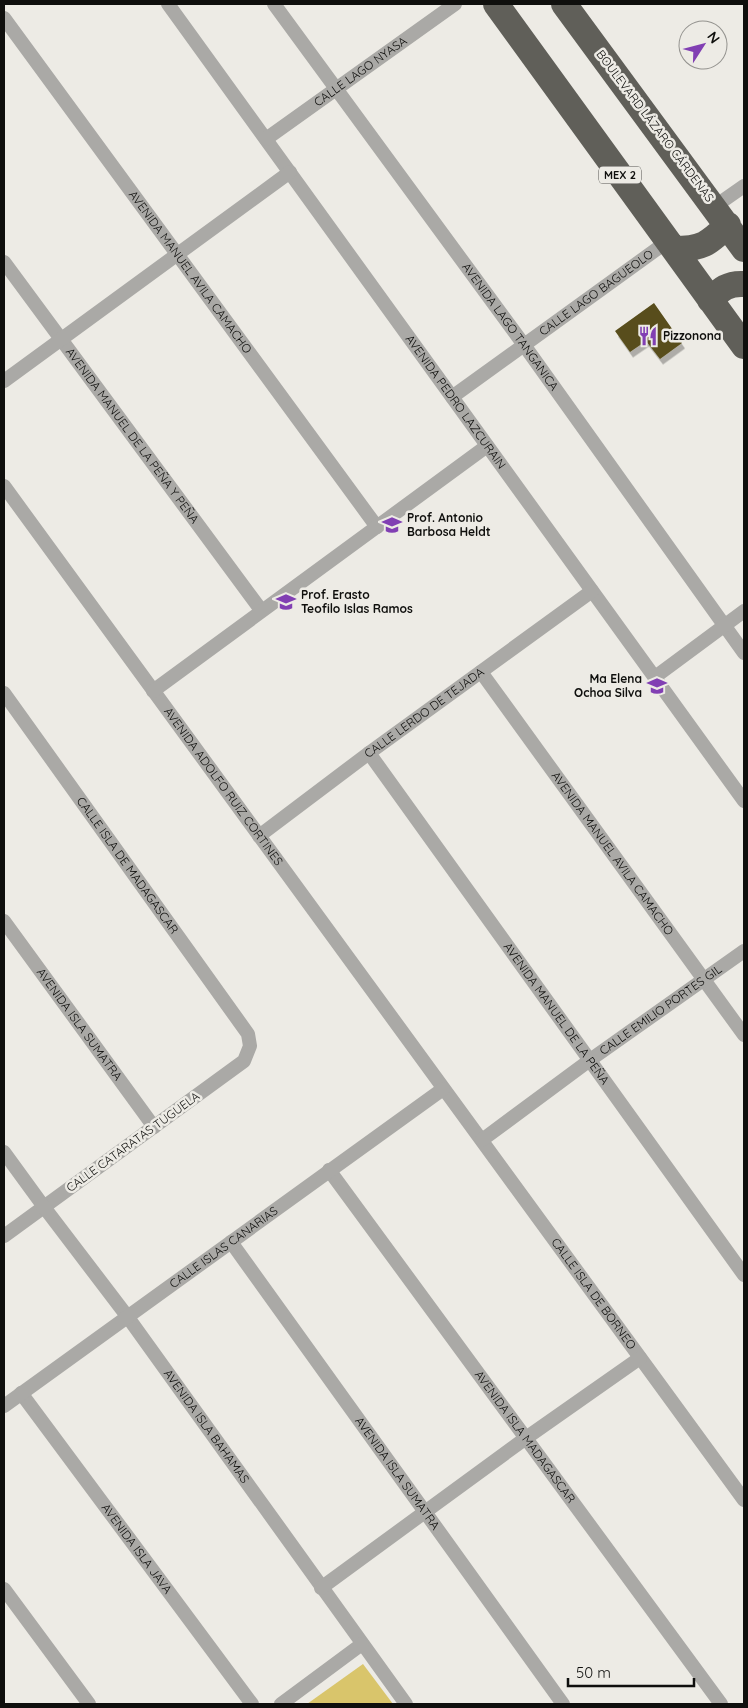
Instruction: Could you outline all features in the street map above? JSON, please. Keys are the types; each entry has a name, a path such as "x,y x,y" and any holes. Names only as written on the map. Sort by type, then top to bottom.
{"highway":[{"name":"MEX 2","path":"496,4 744,346"},
{"name":"BOULEVARD LÁZARO CÁRDENAS","path":"564,4 744,249"},
{"path":"671,245 691,249 703,245 714,238 721,216"},
{"path":"710,300 722,288 730,284 744,284"}],"street":[{"name":"AVENIDA PEDRO LAZCURAIN","path":"168,4 744,801"},
{"name":"AVENIDA LAGO TANGANICA","path":"274,4 524,345 744,653"},
{"name":"CALLE LAGO NYASA","path":"266,140 455,4"},
{"name":"AVENIDA MANUEL AVILA CAMACHO","path":"4,18 377,527"},
{"path":"4,382 290,172"},
{"path":"721,216 744,186"},
{"name":"CALLE LAGO BAGUEOLO","path":"452,397 524,345 671,245"},
{"name":"AVENIDA MANUEL DE LA PEÑA Y PEÑA","path":"4,262 262,610"},
{"path":"153,691 487,446"},
{"name":"AVENIDA ADOLFO RUIZ CORTINES","path":"4,486 443,1089"},
{"name":"CALLE LERDO DE TEJADA","path":"259,836 369,753 592,591"},
{"path":"655,677 744,611"},
{"name":"AVENIDA MANUEL AVILA CAMACHO","path":"481,672 744,1036"},
{"name":"CALLE ISLA DE MADAGASCAR","path":"4,694 248,1034 250,1040"},
{"name":"AVENIDA MANUEL DE LA PEÑA","path":"369,753 744,1275"},
{"name":"AVENIDA ISLA SUMATRA","path":"4,921 154,1127"},
{"name":"CALLE EMILIO PORTES GIL","path":"482,1140 744,950"},
{"name":"CALLE CATARATAS TUGUELA","path":"4,1236 244,1061 250,1046 250,1040"},
{"name":"CALLE ISLA DE BORNEO","path":"443,1089 744,1500"},
{"name":"CALLE ISLAS CANARIAS","path":"4,1406 443,1089"},
{"name":"AVENIDA ISLA BAHAMAS","path":"4,1152 44,1208 127,1316 406,1704"},
{"name":"AVENIDA ISLA MADAGASCAR","path":"330,1170 721,1704"},
{"name":"AVENIDA ISLA SUMATRA","path":"231,1242 563,1704"},
{"path":"321,1588 526,1438 640,1358"},
{"name":"AVENIDA ISLA JAVA","path":"21,1393 252,1704"},
{"path":"4,1589 89,1704"},
{"path":"281,1704 362,1644"}],"shaded area":[{"path":"363,1664 393,1704 307,1704"}],"building":[{"name":"Pizzonona","path":"654,303 682,343 660,359 646,341 630,352 615,331"}],"place":[{"name":"Pizzonona","path":"648,336"},
{"name":"Prof. Antonio Barbosa Heldt","path":"392,525"},
{"name":"Prof. Erasto Teofilo Islas Ramos","path":"286,602"},
{"name":"Ma Elena Ochoa Silva","path":"657,686"}]}
